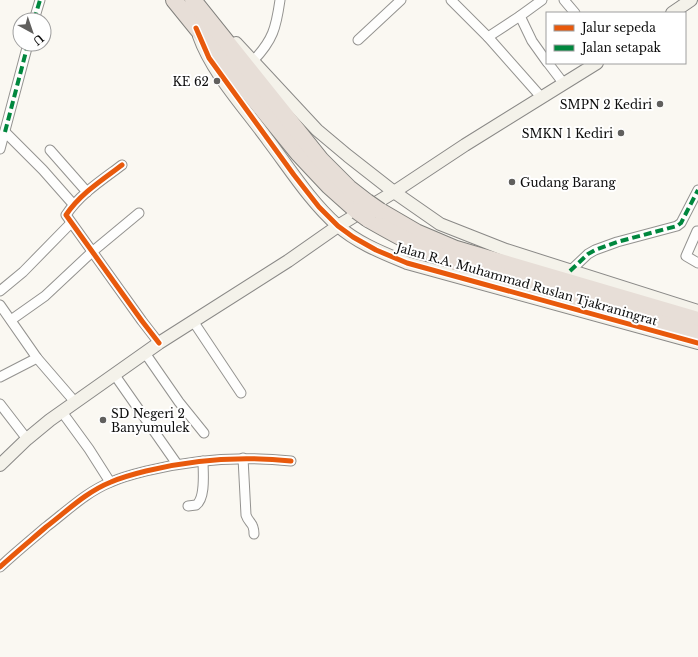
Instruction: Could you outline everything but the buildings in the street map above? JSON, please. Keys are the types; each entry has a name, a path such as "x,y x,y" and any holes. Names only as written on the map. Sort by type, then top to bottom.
{"highway":[{"name":"Jalan R.A. Muhammad Ruslan Tjakraningrat","path":"174,0 200,21 321,160 349,188 368,211 410,243 446,258 698,334"},
{"name":"Jalan R.A. Muhammad Ruslan Tjakraningrat","path":"193,0 200,21"},
{"name":"Jalan R.A. Muhammad Ruslan Tjakraningrat","path":"368,211 456,249 698,320"}],"street":[{"path":"36,12 40,0"},
{"path":"253,61 262,51 273,32 276,25 280,0"},
{"path":"358,40 401,0"},
{"path":"451,0 488,37 542,98"},
{"path":"488,37 542,0"},
{"path":"564,0 574,12"},
{"path":"673,12 691,0 698,6"},
{"path":"520,16 532,41 546,61"},
{"name":"Jalan R.A. Muhammad Ruslan Tjakraningrat","path":"200,21 227,33 316,130 394,192 430,218 451,230 506,250 698,311"},
{"name":"Jalan R.A. Muhammad Ruslan Tjakraningrat","path":"200,21 209,58 232,91 319,207 338,226 353,237 376,250 407,263 698,343"},
{"path":"0,149 26,52"},
{"path":"549,64 564,84"},
{"path":"0,466 27,439 75,402 159,343 293,258 338,226 595,64"},
{"path":"5,132 43,170 73,204"},
{"path":"50,150 87,192"},
{"path":"122,165 73,204 66,215 159,343"},
{"path":"682,223 698,190"},
{"path":"11,320 45,296 92,252 139,213"},
{"path":"0,290 23,272 71,223"},
{"path":"570,271 588,254 595,250 682,223 698,231 686,256 698,263"},
{"path":"0,305 37,358 75,402"},
{"path":"193,321 241,393"},
{"path":"145,353 179,402 204,433"},
{"path":"0,377 37,358"},
{"path":"114,374 177,464"},
{"path":"0,404 27,439"},
{"path":"62,412 89,449 110,482"},
{"path":"0,567 62,514 91,492 110,482 134,474 177,464 242,458 291,461"},
{"path":"242,458 247,517 253,525 254,534"},
{"path":"188,506 196,505 200,500 203,482 203,461"}],"marked path":[{"path":"36,12 40,0"},
{"path":"5,132 26,52"},
{"path":"570,271 588,254 595,250 617,242 677,226 681,223 698,190"}],"cycle path":[{"path":"196,28 209,58 294,175 319,207 338,226 353,237 376,250 407,263 698,343"},
{"path":"122,165 78,200 66,215 159,343"},
{"path":"0,567 77,502 102,486 119,479 137,473 200,461 236,459 291,461"}],"place":[{"name":"KE 62","path":"217,81"},
{"name":"SMPN 2 Kediri","path":"660,104"},
{"name":"SMKN 1 Kediri","path":"621,133"},
{"name":"Gudang Barang","path":"512,182"},
{"name":"SD Negeri 2 Banyumulek","path":"103,420"}]}
